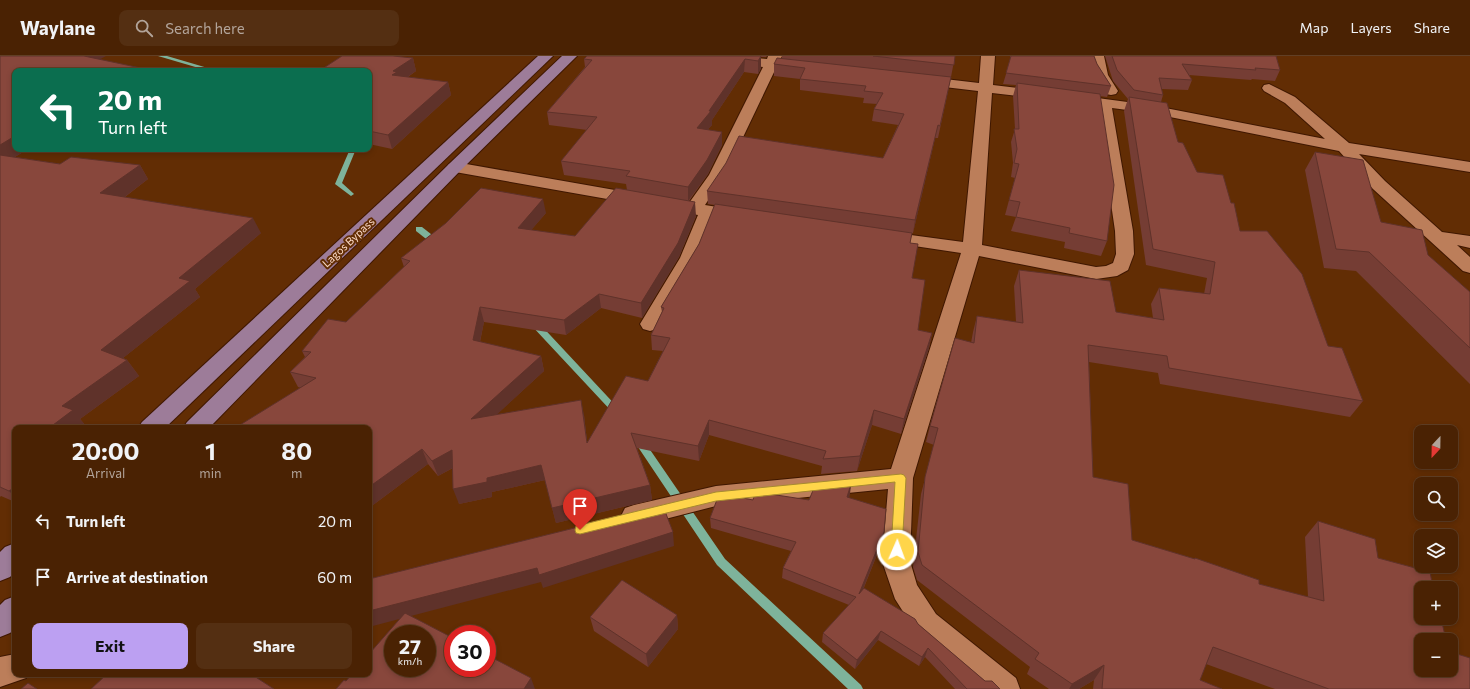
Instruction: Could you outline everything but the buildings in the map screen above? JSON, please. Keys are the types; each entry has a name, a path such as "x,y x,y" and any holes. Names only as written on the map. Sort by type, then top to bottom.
{"main road":[{"name":"Lagos Bypass","path":"153,425 546,56"},
{"name":"Lagos Bypass","path":"198,425 455,168 570,56"},
{"path":"0,569 12,558"},
{"path":"0,624 12,612"}],"street":[{"path":"703,56 773,60 818,69"},
{"path":"988,56 972,249 901,478 896,561 905,590 926,623 1005,689"},
{"path":"1097,56 1101,76 1115,97 1125,106"},
{"path":"650,324 689,258 701,210 773,60"},
{"path":"906,78 1057,97"},
{"path":"1269,88 1290,100 1344,147 1379,185 1470,267"},
{"path":"1080,100 1150,109 1344,147 1470,167"},
{"path":"863,234 972,249 1096,273 1110,272 1121,266 1125,254 1124,231 1104,103"},
{"path":"455,168 755,218"},
{"path":"1434,236 1470,242"},
{"path":"608,523 716,496 901,478"},
{"path":"0,672 12,669"}],"waterway":[{"path":"161,56 204,68"},
{"path":"351,194 338,184 352,152"},
{"path":"419,229 438,244"},
{"path":"534,323 618,413"},
{"path":"639,441 721,562 857,689"}],"route":[{"path":"580,530 716,496 901,478 897,528 897,550"}]}
